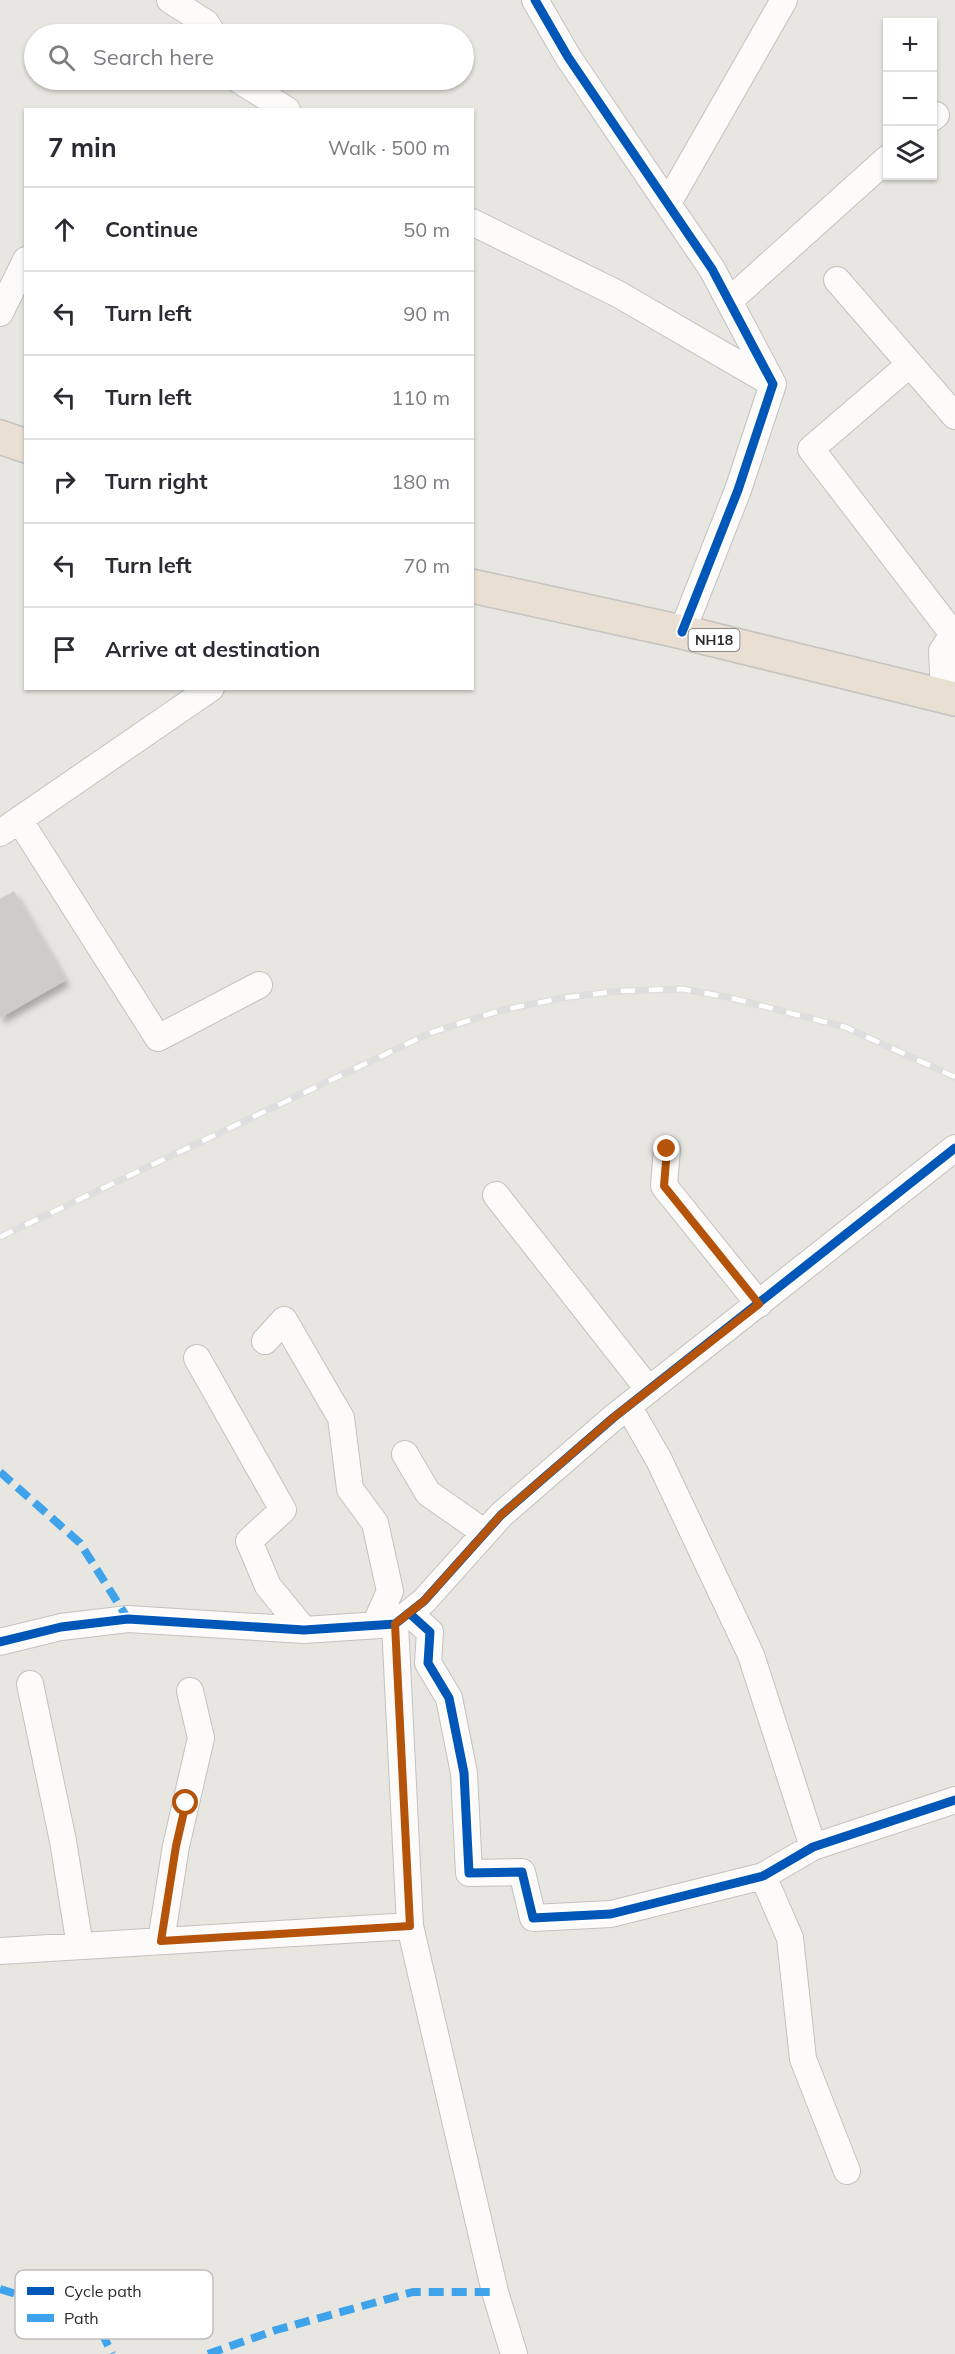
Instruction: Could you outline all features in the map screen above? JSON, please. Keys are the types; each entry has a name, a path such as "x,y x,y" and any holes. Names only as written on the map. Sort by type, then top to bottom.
{"highway":[{"path":"0,437 24,445"},
{"name":"NH18","path":"474,586 681,632 949,697"}],"street":[{"path":"170,0 207,24"},
{"path":"535,0 568,57 712,269 773,384 738,490 681,632"},
{"path":"668,203 784,0"},
{"path":"255,90 284,108"},
{"path":"729,301 883,162"},
{"path":"474,223 618,294 773,384"},
{"path":"0,313 24,264"},
{"path":"837,280 955,416"},
{"path":"910,364 811,449 954,632 942,651 949,697"},
{"path":"208,690 10,827 158,1038 258,985"},
{"path":"393,1621 424,1601 501,1515 628,1406 955,1148"},
{"path":"667,1149 664,1186 759,1304"},
{"path":"496,1195 649,1390"},
{"path":"265,1341 284,1320 341,1418 350,1489 375,1523 390,1592 393,1621 410,1926 495,2292 514,2354"},
{"path":"197,1358 283,1510 249,1541 268,1586 304,1630"},
{"path":"628,1406 659,1460 751,1655 813,1847"},
{"path":"405,1454 428,1492 485,1533"},
{"path":"0,1642 61,1627 128,1618 304,1630 393,1621 430,1632 428,1663 449,1698 464,1773 469,1873 522,1872 533,1918 611,1914 763,1876 813,1847 955,1800"},
{"path":"30,1684 63,1841 80,1946"},
{"path":"161,1941 176,1846 201,1738 190,1691"},
{"path":"763,1876 790,1938 803,2059 847,2171"},
{"path":"0,1951 410,1926"}],"building":[{"path":"14,891 66,980 0,1018 0,899"}],"railway":[{"path":"0,1237 430,1033 502,1010 562,998 620,991 682,989 727,997 845,1027 955,1077"}],"marked path":[{"path":"0,1472 80,1543 128,1619"},
{"path":"0,2289 15,2294"},
{"path":"208,2354 276,2330 413,2292 495,2292"},
{"path":"105,2339 112,2354"}],"cycle path":[{"path":"535,0 568,57 712,269 773,384 738,490 682,632"},
{"path":"0,1642 61,1627 128,1619 304,1630 395,1624 424,1601 501,1515 613,1418 955,1148"},
{"path":"409,1613 430,1632 428,1663 449,1698 464,1773 469,1873 522,1872 533,1918 611,1914 763,1876 813,1847 955,1800"}],"route":[{"path":"186,1803 176,1846 161,1941 410,1926 395,1624 424,1601 501,1515 613,1418 759,1304 664,1186 667,1149"}]}
